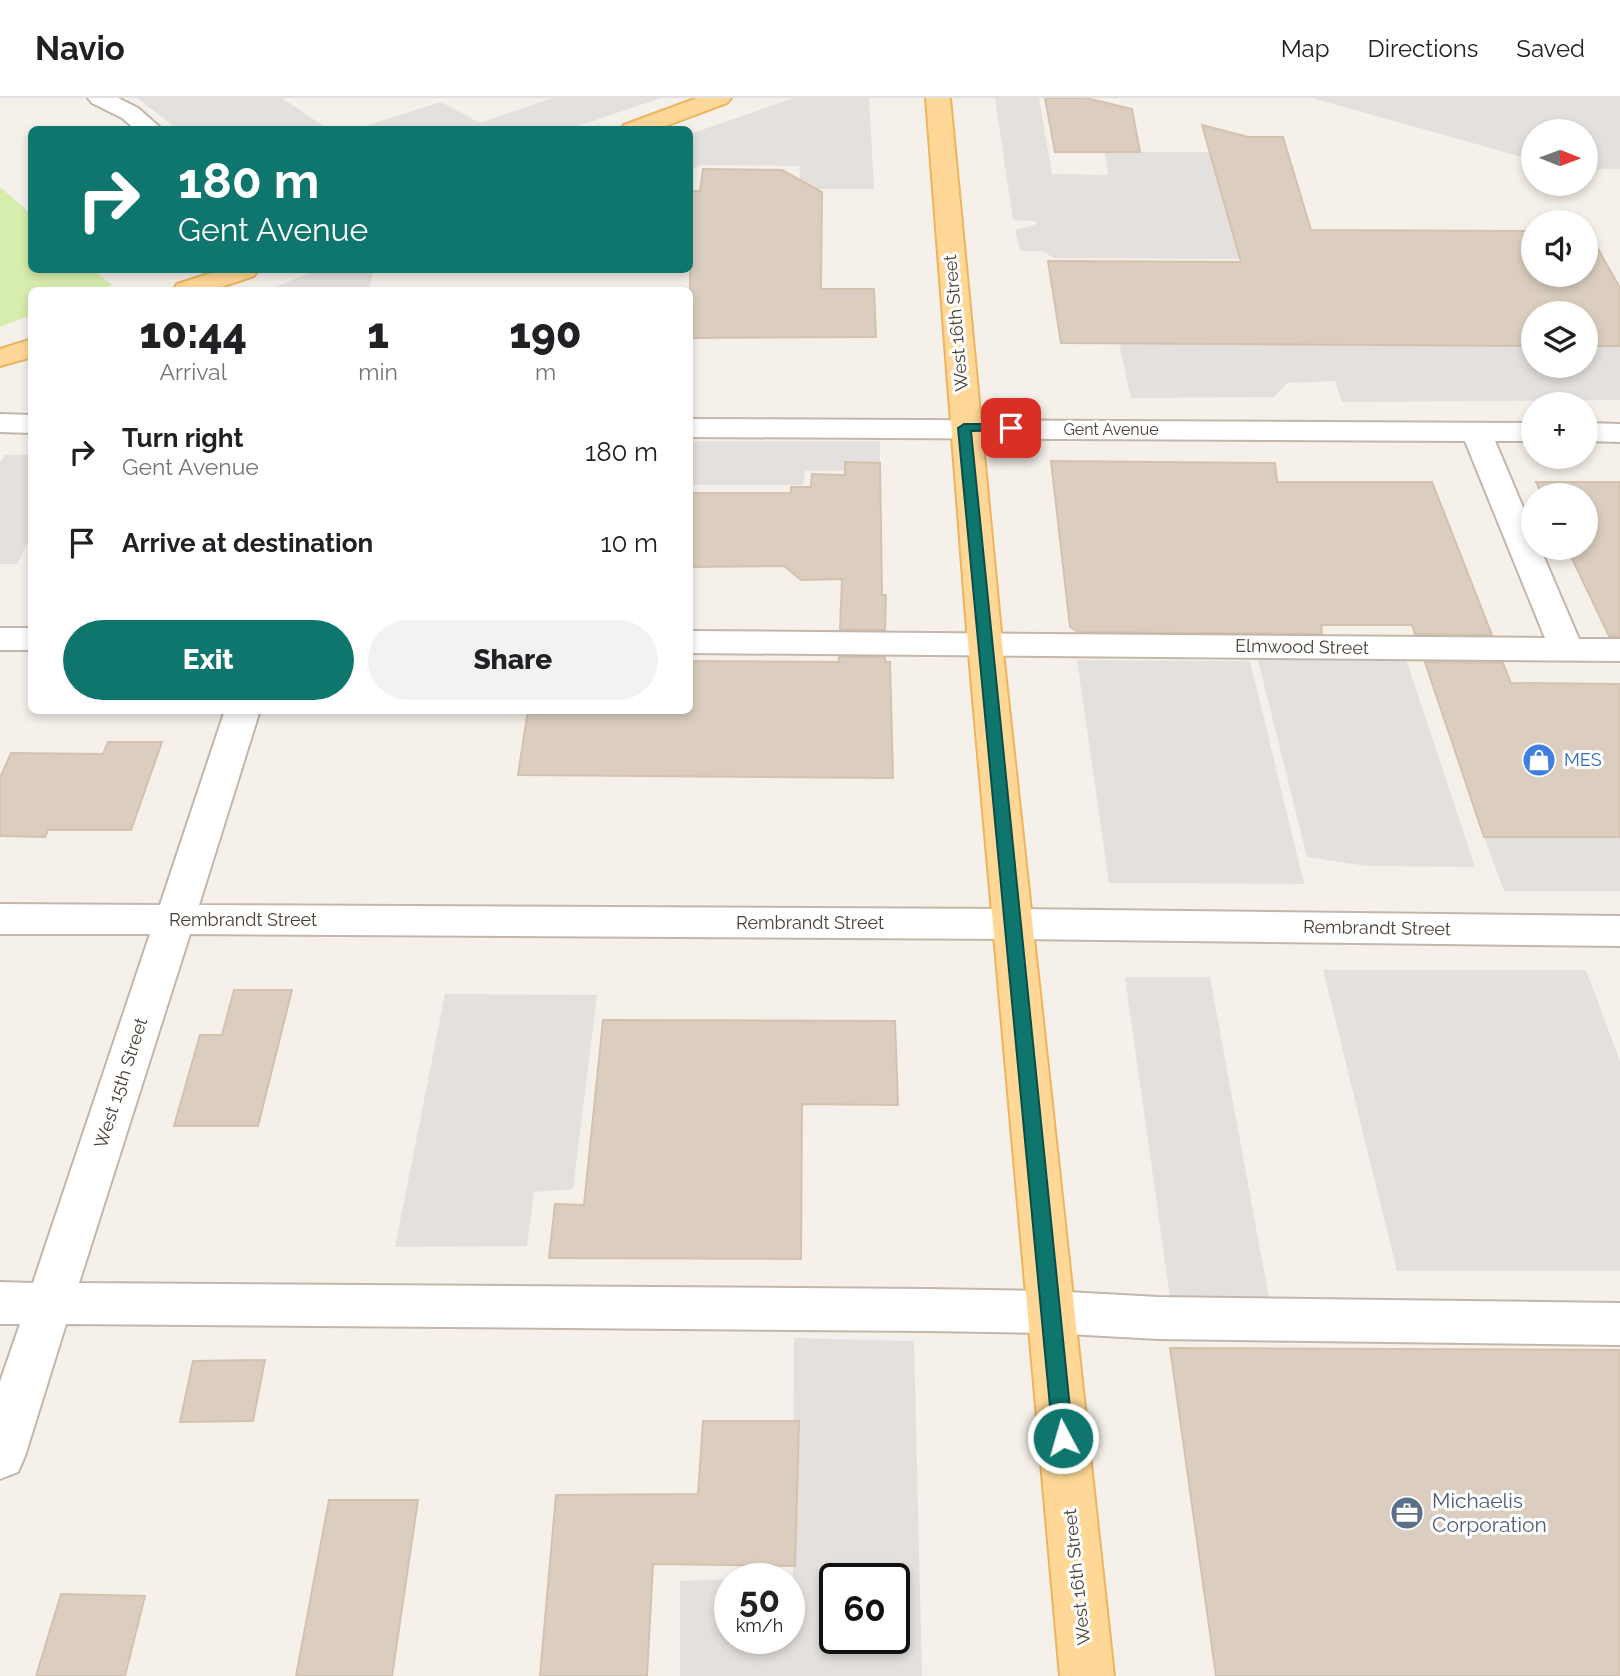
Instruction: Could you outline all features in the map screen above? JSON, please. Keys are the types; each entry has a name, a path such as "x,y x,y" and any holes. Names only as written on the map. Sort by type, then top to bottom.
{"main road":[{"path":"643,126 719,98"},
{"name":"West 16th Street","path":"937,98 964,428 1011,924 1087,1676"},
{"path":"196,287 236,273"},
{"path":"0,358 28,348"}],"street":[{"path":"100,98 130,113 146,126"},
{"path":"0,423 28,424"},
{"name":"Gent Avenue","path":"693,428 1521,432"},
{"path":"1476,432 1567,650"},
{"path":"1598,432 1620,433"},
{"path":"0,639 28,639"},
{"name":"Elmwood Street","path":"693,642 1620,650"},
{"name":"West 15th Street","path":"0,1456 242,714"},
{"name":"Rembrandt Street","path":"0,919 1011,924 1620,931"},
{"path":"0,1303 1050,1312 1158,1318 1620,1324"}],"green space":[{"path":"0,187 28,211 28,273 98,273 112,285 28,287 28,316 0,327"}],"shaded area":[{"path":"137,98 282,98 324,126 173,126"},
{"path":"552,98 661,98 578,126 365,126 441,102 480,123"},
{"path":"794,98 869,98 874,189 799,189 800,166 702,165 693,170 693,133"},
{"path":"995,98 1039,98 1052,174 1108,175 1105,152 1210,152 1243,259 1055,258 1041,251 1020,251 1015,230 1035,225 1036,221 1013,220"},
{"path":"1312,98 1620,98 1620,169 1598,169 1598,119 1521,119 1521,157"},
{"path":"309,273 373,273 369,287 275,287"},
{"path":"1119,343 1521,346 1521,378 1598,378 1598,346 1620,346 1620,400 1598,400 1598,392 1521,392 1521,401 1342,402 1335,381 1287,383 1274,397 1131,398"},
{"path":"693,441 880,441 880,471 805,471 803,485 693,485"},
{"path":"5,455 28,455 28,542 17,564 0,564 0,463"},
{"path":"1257,656 1405,656 1475,867 1367,866 1307,857"},
{"path":"1077,660 1250,661 1304,884 1109,883"},
{"path":"1484,837 1620,837 1620,891 1504,891"},
{"path":"1323,970 1586,970 1620,1061 1620,1271 1397,1271"},
{"path":"1125,977 1210,977 1269,1298 1170,1297"},
{"path":"445,994 597,995 573,1189 534,1192 527,1246 395,1247"},
{"path":"794,1338 914,1341 922,1676 680,1676 680,1581 714,1580 714,1654 805,1654 805,1563 793,1563"}],"building":[{"path":"1045,98 1086,98 1132,109 1140,152 1055,152"},
{"path":"1202,125 1248,137 1283,137 1311,230 1521,231 1521,287 1598,287 1598,249 1620,288 1620,346 1598,346 1598,301 1521,301 1521,346 1061,343 1048,261 1241,262"},
{"path":"703,169 782,170 822,192 821,289 874,289 876,337 693,338 693,287 690,287 690,273 693,273 693,191 700,191"},
{"path":"1051,461 1275,463 1277,482 1432,482 1492,635 1415,634 1412,625 1321,625 1322,634 1078,632 1070,627"},
{"path":"845,462 880,463 885,630 840,630 842,579 801,580 784,566 693,567 693,493 791,493 791,487 811,487 812,474 845,475"},
{"path":"1620,482 1620,636 1609,636 1573,560 1598,560 1598,483 1536,483"},
{"path":"839,657 885,657 885,662 890,662 893,778 518,775 527,714 693,714 693,661 839,662"},
{"name":"MES","path":"1425,662 1503,663 1511,683 1620,684 1620,837 1484,837"},
{"path":"108,742 162,742 131,830 48,830 45,837 0,836 0,778 11,753 103,754"},
{"path":"234,990 292,990 258,1126 174,1126 200,1035 222,1035"},
{"path":"603,1020 895,1021 898,1105 802,1104 801,1259 549,1258 555,1204 584,1205"},
{"name":"Michaelis Corporation","path":"1170,1348 1620,1350 1620,1676 1216,1676"},
{"path":"265,1360 253,1421 180,1422 193,1361"},
{"path":"703,1421 799,1421 795,1563 653,1564 647,1676 540,1676 556,1495 698,1494"},
{"path":"329,1500 418,1500 392,1676 296,1676"},
{"path":"61,1594 145,1596 125,1676 36,1676"}],"place":[{"name":"MES","path":"1539,760"},
{"name":"Michaelis Corporation","path":"1407,1513"}],"route":[{"path":"1011,428 964,428 1063,1438"}]}
